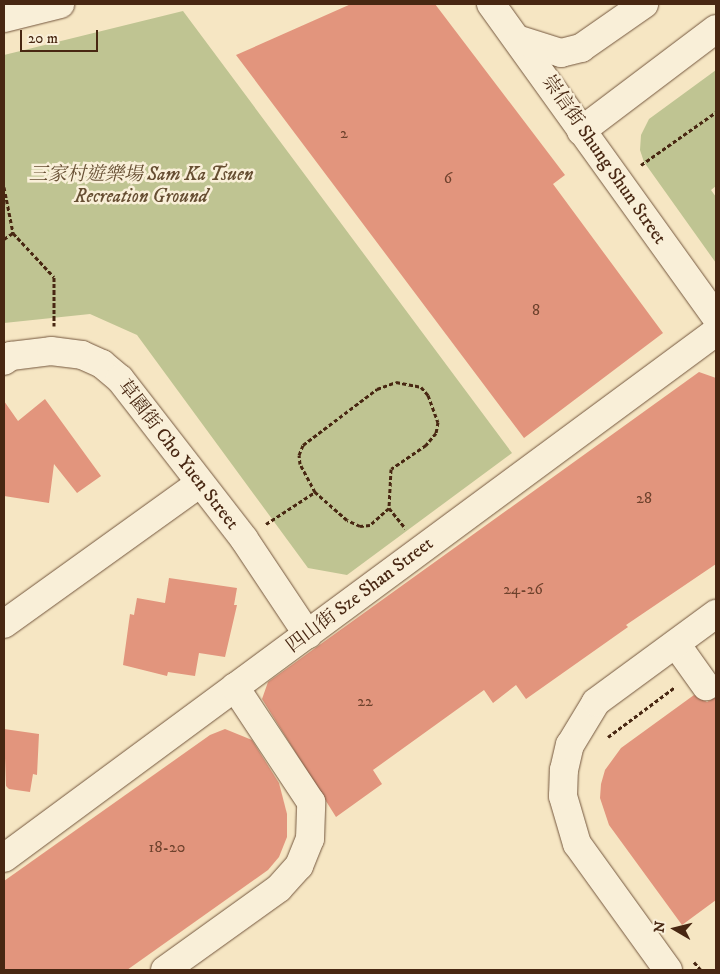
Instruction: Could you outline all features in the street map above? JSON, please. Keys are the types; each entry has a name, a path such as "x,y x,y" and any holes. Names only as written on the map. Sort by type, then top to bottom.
{"street":[{"path":"4,18 60,4"},
{"name":"崇信街 Shung Shun Street","path":"491,4 520,40 581,131 716,317"},
{"path":"520,40 561,53 581,48 644,4"},
{"path":"581,131 716,29"},
{"name":"四山街 Sze Shan Street","path":"4,858 716,332"},
{"name":"草園街 Cho Yuen Street","path":"4,361 12,356 51,351 82,355 102,364 120,379 244,539 308,635"},
{"path":"4,624 200,483"},
{"path":"679,964 577,844 563,796 564,770 570,745 581,723 596,702 716,614"},
{"path":"676,644 701,679"},
{"path":"165,970 279,888 299,866 310,839 311,802 235,687"}],"path":[{"path":"642,165 716,112"},
{"path":"4,187 13,233 54,277 54,334"},
{"path":"4,239 13,233"},
{"path":"389,508 370,525 360,526 347,520 315,492 300,464 303,445 377,388 396,382 410,383 421,387 428,395 438,422 436,433 426,445 391,469 389,508 406,529"},
{"path":"258,529 315,492"},
{"path":"604,744 609,736 701,679"},
{"path":"679,964 701,970"}],"green space":[{"name":"三家村遊樂場 Sam Ka Tsuen Recreation Ground","path":"183,11 512,453 347,575 308,568 137,335 90,314 4,323 4,55"},
{"path":"716,70 716,186 711,190 716,197 716,263 644,162 640,150 641,135 649,119"}],"building":[{"path":"351,4 435,4 565,175 553,184 663,333 524,438 236,55"},
{"path":"699,372 716,378 716,564 626,625 628,627 526,699 516,685 493,703 484,690 373,770 382,784 336,817 262,699 268,682"},
{"path":"45,399 101,476 77,493 54,464 49,503 4,496 4,401 18,421"},
{"path":"169,578 237,588 234,605 237,605 225,657 199,653 195,676 168,672 167,676 123,665 130,614 134,615 137,598 165,603"},
{"path":"694,695 707,702 716,697 716,900 682,925 609,825 600,798 605,770 621,748"},
{"path":"4,729 39,734 37,775 33,774 30,792 9,789 6,786"},
{"path":"225,729 252,740 279,783 287,814 287,837 279,857 268,870 127,970 4,970 4,881 210,735"}]}
